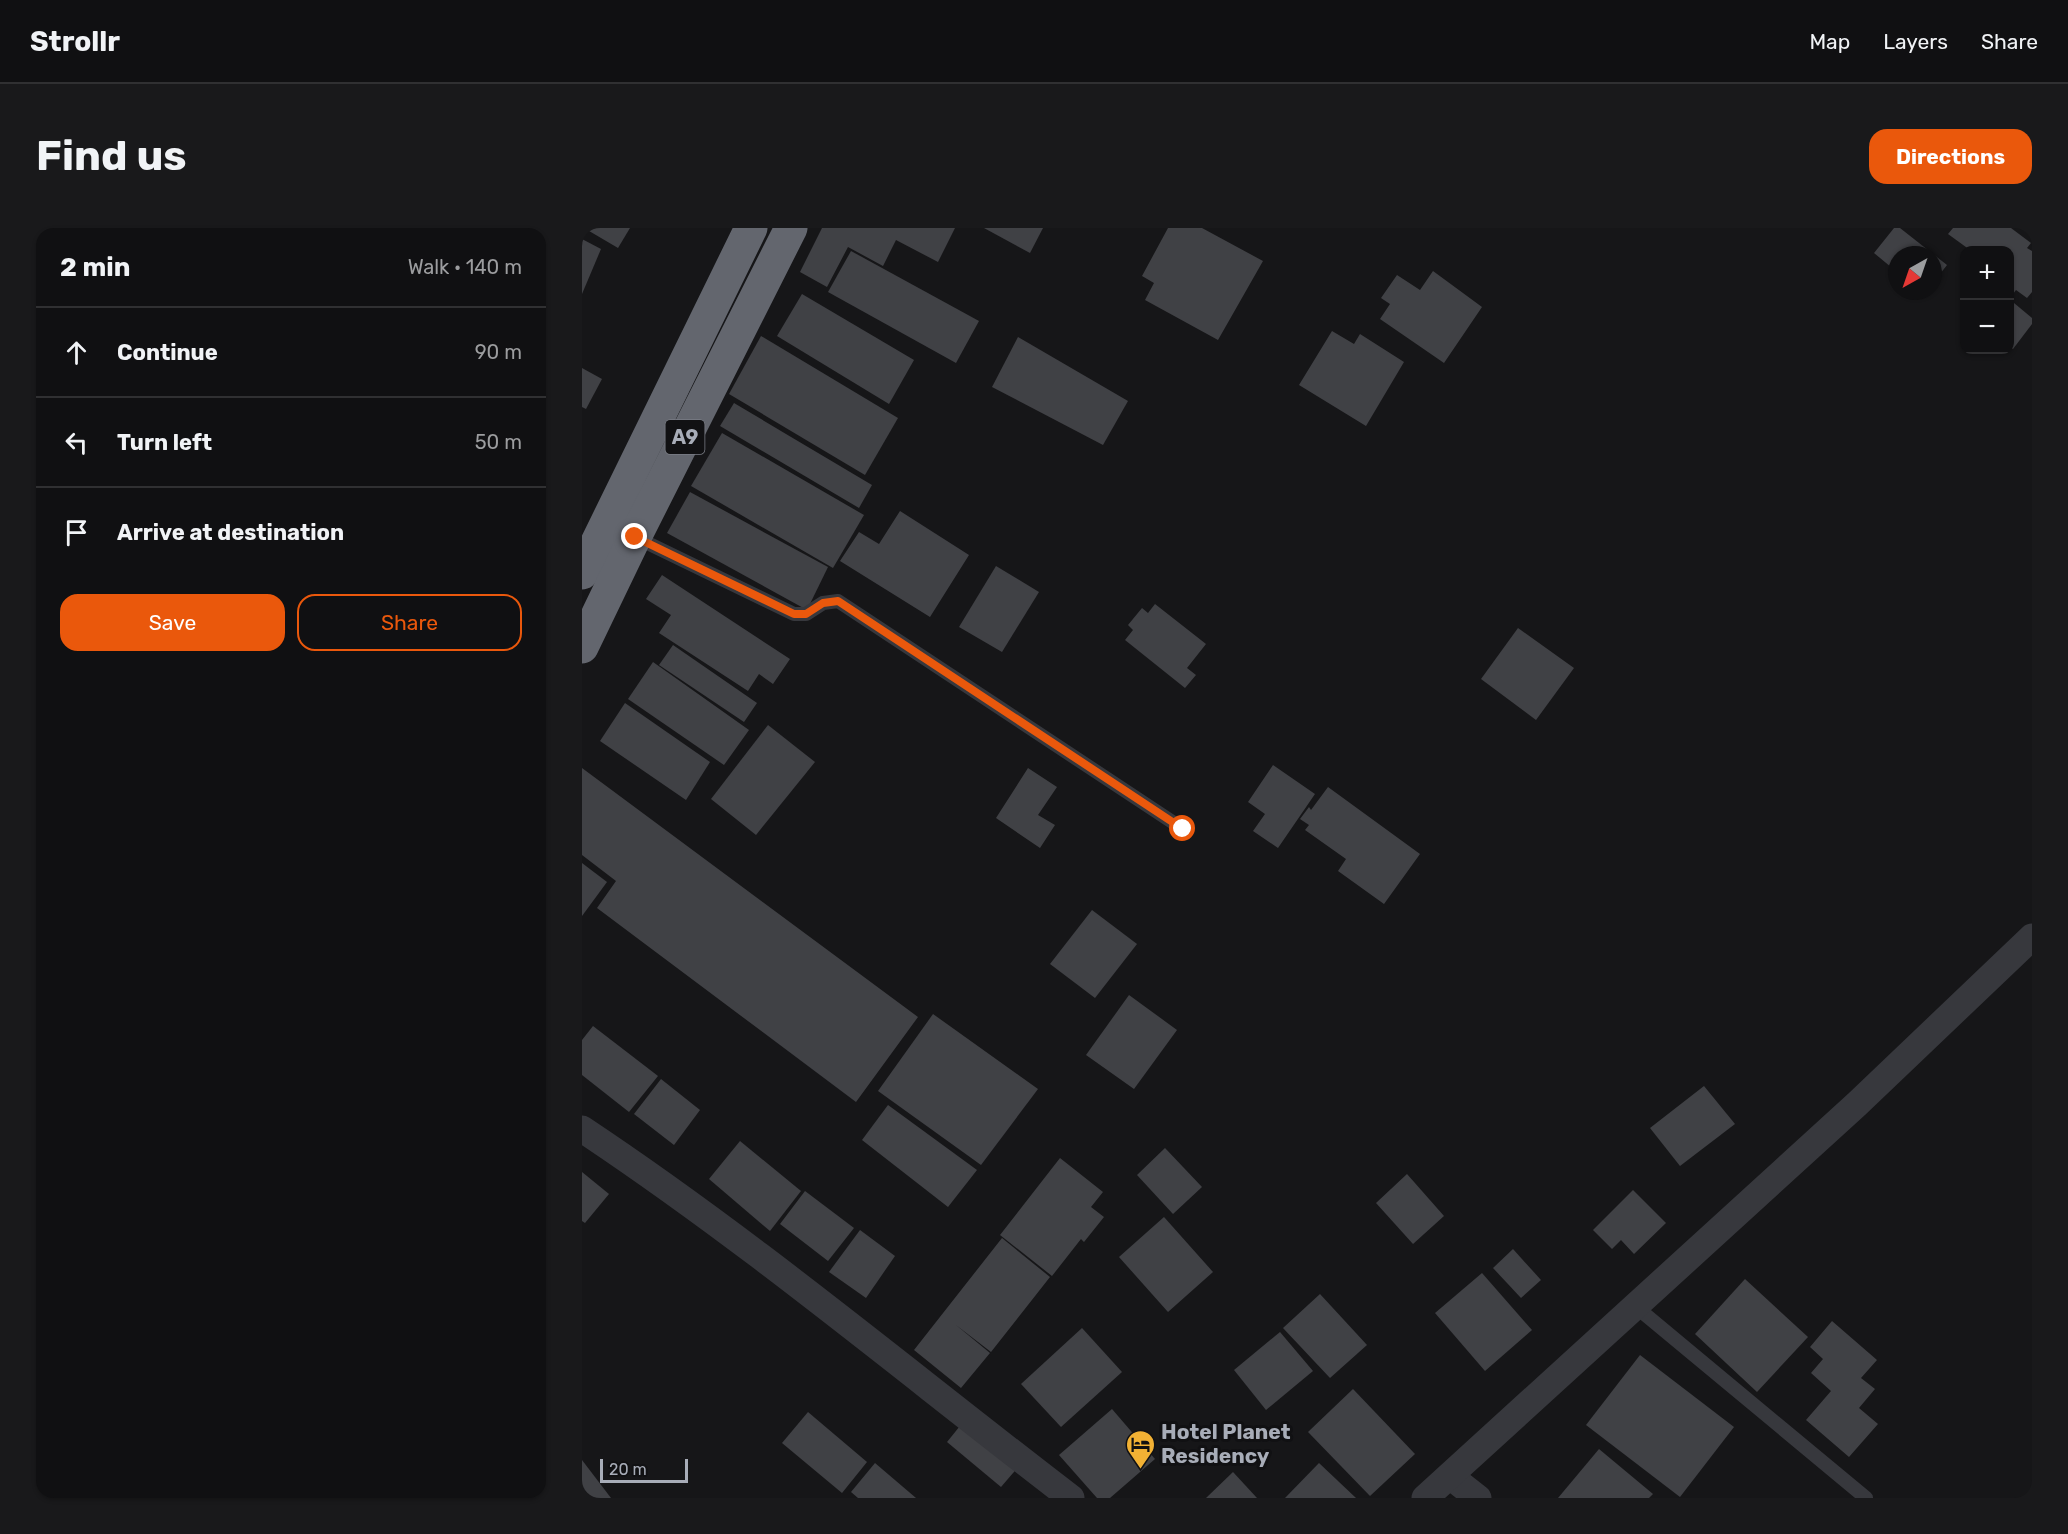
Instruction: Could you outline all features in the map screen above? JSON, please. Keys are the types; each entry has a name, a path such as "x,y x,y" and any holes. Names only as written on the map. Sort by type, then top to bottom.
{"highway":[{"name":"A9","path":"582,573 751,228"},
{"name":"A9","path":"582,648 790,228"}],"street":[{"path":"1425,1498 1857,1104 2032,937"},
{"path":"582,1130 676,1193 1071,1498"},
{"path":"1450,1476 1478,1498"}],"lane":[{"path":"635,537 794,614 806,614 823,603 838,601 1183,829"},
{"path":"1635,1306 1866,1498"}],"building":[{"path":"584,228 630,228 618,248"},
{"path":"822,228 955,228 938,262 896,240 883,266 848,247 827,287 800,272"},
{"path":"984,228 1043,228 1030,253"},
{"path":"1168,228 1202,228 1263,261 1218,340 1145,300 1154,283 1142,276"},
{"path":"1894,228 1900,228 1923,246 1888,246 1888,265 1874,253"},
{"path":"1953,228 2011,228 2031,243 2027,248 2032,251 2032,292 2027,298 2016,290 2014,293 2014,246 1964,246 1948,234"},
{"path":"582,239 601,249 582,294"},
{"path":"851,251 979,321 956,363 828,292"},
{"path":"1942,261 1947,265 1942,271"},
{"path":"1433,271 1482,307 1444,363 1380,319 1390,304 1381,298 1397,275 1420,290"},
{"path":"802,294 914,360 889,404 777,336"},
{"path":"2014,303 2032,318 2032,324 2014,348"},
{"path":"1332,331 1354,344 1360,334 1404,362 1366,426 1299,385"},
{"path":"761,336 898,418 865,475 729,394"},
{"path":"1018,337 1128,401 1103,445 992,387"},
{"path":"582,368 602,379 586,409 582,407"},
{"path":"734,403 872,485 859,508 720,426"},
{"path":"722,433 864,515 833,568 691,486"},
{"path":"690,492 828,567 807,610 667,533"},
{"path":"900,511 969,555 930,617 840,561 859,532 879,544"},
{"path":"996,566 1039,592 1002,652 959,627"},
{"path":"662,575 790,659 773,684 759,674 748,691 659,633 671,615 646,599"},
{"path":"1155,604 1206,644 1187,668 1196,675 1185,688 1125,640 1133,630 1128,625 1142,608 1148,613"},
{"path":"1518,628 1574,668 1536,720 1481,679"},
{"path":"673,645 757,703 744,722 659,665"},
{"path":"653,662 749,730 724,765 628,699"},
{"path":"625,703 710,762 686,800 600,741"},
{"path":"768,725 815,762 756,835 711,799"},
{"path":"1273,765 1315,794 1278,848 1253,831 1265,814 1248,802"},
{"path":"582,768 918,1017 856,1102 597,908 616,881 582,855"},
{"path":"1028,768 1057,787 1038,815 1055,825 1040,848 996,818"},
{"path":"1328,787 1420,854 1384,904 1338,871 1346,859 1305,830 1309,825 1300,819 1309,807 1311,810"},
{"path":"582,863 607,882 582,916"},
{"path":"1092,910 1137,944 1095,998 1050,964"},
{"path":"1129,995 1177,1030 1134,1089 1086,1055"},
{"path":"933,1014 1038,1089 981,1165 878,1091"},
{"path":"593,1026 658,1076 629,1112 582,1075 582,1040"},
{"path":"661,1079 700,1110 674,1145 634,1114"},
{"path":"1704,1086 1735,1124 1680,1166 1650,1128"},
{"path":"888,1105 977,1170 948,1207 862,1140"},
{"path":"740,1141 801,1191 770,1231 709,1179"},
{"path":"1165,1148 1202,1187 1173,1214 1137,1175"},
{"path":"1060,1158 1103,1192 1091,1207 1104,1217 1084,1242 1081,1239 1052,1276 1000,1235"},
{"path":"582,1172 609,1194 585,1223 582,1221"},
{"path":"1407,1174 1444,1216 1413,1244 1376,1203"},
{"path":"1633,1190 1666,1223 1634,1254 1621,1240 1612,1249 1593,1230"},
{"path":"805,1191 854,1228 828,1261 780,1224"},
{"path":"1164,1217 1213,1272 1168,1312 1119,1257"},
{"path":"860,1230 895,1256 866,1298 829,1272"},
{"path":"1002,1238 1050,1277 991,1352 956,1325 990,1353 961,1388 914,1350"},
{"path":"1513,1249 1541,1280 1521,1298 1493,1268"},
{"path":"1482,1273 1532,1330 1485,1371 1435,1313"},
{"path":"1745,1279 1808,1337 1757,1392 1695,1334"},
{"path":"1320,1294 1367,1345 1330,1378 1283,1328"},
{"path":"1832,1321 1877,1360 1861,1378 1875,1389 1859,1408 1878,1424 1849,1457 1806,1420 1831,1391 1811,1373 1823,1359 1810,1347"},
{"path":"1082,1328 1122,1372 1061,1427 1021,1384"},
{"path":"1280,1332 1313,1371 1266,1410 1234,1370"},
{"path":"1640,1355 1734,1427 1680,1497 1586,1425"},
{"path":"1353,1389 1415,1454 1370,1496 1308,1432"},
{"path":"1112,1409 1155,1459 1110,1498 1097,1498 1059,1455"},
{"path":"808,1412 867,1462 842,1493 782,1443"},
{"path":"964,1421 1019,1466 1001,1487 947,1442"},
{"path":"1599,1449 1653,1494 1649,1498 1558,1498"},
{"path":"582,1460 611,1498 582,1498"},
{"path":"875,1463 916,1498 858,1498 851,1492"},
{"path":"1319,1463 1356,1498 1285,1498"},
{"path":"1233,1472 1257,1498 1206,1498"}],"place":[{"name":"Hotel Planet Residency","path":"1140,1470"}],"route":[{"path":"635,537 794,614 806,614 823,603 838,601 1183,829"}]}
